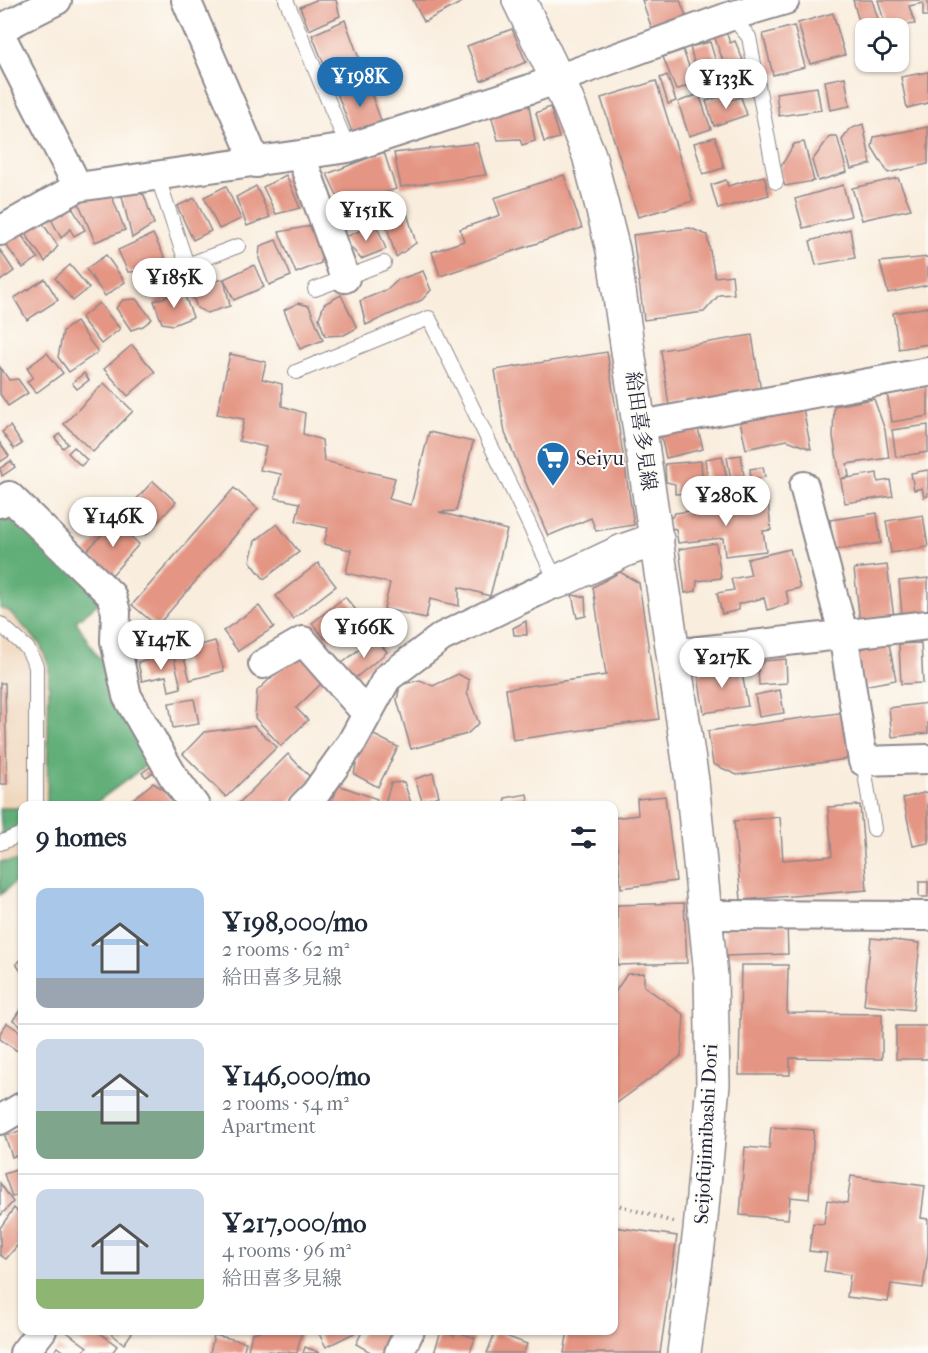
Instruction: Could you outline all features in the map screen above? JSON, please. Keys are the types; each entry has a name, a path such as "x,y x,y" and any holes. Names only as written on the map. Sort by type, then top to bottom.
{"street":[{"path":"0,29 57,0"},
{"name":"給田喜多見線","path":"519,0 557,78 589,155 613,250 641,425 692,781 706,915"},
{"path":"0,231 78,187 348,148 557,78 727,8 785,0"},
{"path":"193,2 203,44 256,163"},
{"path":"0,34 78,187"},
{"path":"301,156 345,278"},
{"path":"641,425 928,372"},
{"path":"804,486 843,633 863,761 928,759"},
{"path":"0,503 9,496 111,595 116,612 115,641 127,696 173,776 191,801"},
{"path":"308,801 352,742 387,678 442,637 625,550 657,539"},
{"path":"672,654 928,625"},
{"path":"263,664 303,641 366,713"},
{"path":"706,915 928,916"},
{"name":"Seijofujimibashi Dori","path":"684,1353 700,1230 713,1084 711,976 706,915"},
{"path":"0,1120 18,1109"},
{"path":"24,1353 38,1335"},
{"path":"399,1353 408,1335"}],"lane":[{"path":"286,0 348,148"},
{"path":"727,8 749,37 776,182"},
{"path":"157,175 187,265 238,246"},
{"path":"315,289 384,263"},
{"path":"296,372 429,318 558,582"},
{"path":"0,624 27,648 36,666 36,801"},
{"path":"863,761 874,829"},
{"path":"0,843 18,836"}],"path":[{"path":"618,1205 700,1230"}],"shaded area":[{"path":"0,608 9,611 40,644 49,666 47,801 18,801 18,861 0,862"}],"green space":[{"path":"3,507 104,599 76,621 97,656 107,661 156,758 98,801 47,801 49,666 40,644 9,611 0,608 0,510"},
{"path":"0,808 18,808 18,827 2,836"},
{"path":"18,861 18,879 0,895 0,862"}],"building":[{"path":"316,0 336,0 340,16 309,30 300,7"},
{"path":"413,0 466,0 424,22"},
{"path":"642,0 680,0 686,16 652,29"},
{"path":"853,0 872,0 878,18 858,18"},
{"path":"878,0 928,0 928,16 923,16 923,3 909,6 915,24 909,25 909,18 883,18"},
{"path":"833,13 845,55 810,64 798,23"},
{"path":"345,20 360,61 327,72 312,35"},
{"path":"794,26 805,67 773,75 763,34"},
{"path":"512,29 526,62 481,81 467,46"},
{"path":"725,29 730,43 735,41 743,60 725,66 713,33"},
{"path":"710,42 720,75 699,81 690,47"},
{"path":"683,50 695,83 676,90 663,57"},
{"path":"928,72 928,103 907,108 901,77"},
{"path":"667,75 676,101 668,104 660,78"},
{"path":"845,77 850,106 830,110 825,81"},
{"path":"656,81 693,201 638,217 601,98"},
{"path":"367,82 383,126 352,132 337,93"},
{"path":"817,87 821,110 779,116 776,93"},
{"path":"699,94 711,129 689,136 678,102"},
{"path":"726,95 728,101 741,97 747,115 714,126 706,101"},
{"path":"528,100 535,141 522,145 520,139 498,140 491,115"},
{"path":"550,107 559,138 544,142 536,113"},
{"path":"863,124 871,164 851,169 842,140 850,129"},
{"path":"928,127 928,164 888,173 872,147 874,137"},
{"path":"830,136 837,136 847,172 818,181 812,161"},
{"path":"715,137 724,168 703,174 694,143"},
{"path":"804,142 814,181 785,186 779,170 794,144"},
{"path":"477,143 486,175 401,187 394,153"},
{"path":"384,152 396,189 342,206 327,174"},
{"path":"286,175 300,208 276,214 263,187"},
{"path":"564,175 582,228 440,276 432,252 464,241 460,229 500,215 494,198"},
{"path":"764,176 769,195 718,209 711,185 726,180 728,186"},
{"path":"898,178 911,209 862,220 852,188"},
{"path":"843,185 851,216 803,228 795,199"},
{"path":"226,186 241,219 219,229 204,197"},
{"path":"256,186 270,217 247,226 236,197"},
{"path":"131,189 144,195 154,224 132,238 121,192"},
{"path":"111,194 125,230 95,242 77,199"},
{"path":"195,198 211,231 193,240 177,206"},
{"path":"70,204 85,230 74,236 70,229 61,238 49,215"},
{"path":"406,210 416,243 396,257 384,218"},
{"path":"37,215 58,246 45,262 20,226"},
{"path":"376,224 386,249 361,259 343,238"},
{"path":"310,226 321,245 321,263 296,273 279,232"},
{"path":"690,228 707,235 715,277 732,275 734,294 719,295 704,312 644,320 633,235"},
{"path":"17,229 38,258 23,268 2,240"},
{"path":"850,229 855,258 816,265 810,241"},
{"path":"153,234 168,264 153,271 128,272 118,250"},
{"path":"276,240 291,276 269,285 259,259 260,246"},
{"path":"0,250 14,271 0,281"},
{"path":"106,255 125,282 105,296 86,269"},
{"path":"928,257 928,285 888,293 880,262"},
{"path":"70,265 89,288 73,301 55,278"},
{"path":"254,265 264,287 234,300 224,279"},
{"path":"423,271 431,290 422,300 366,325 360,301 388,289 398,280"},
{"path":"45,279 58,300 27,320 14,298"},
{"path":"224,279 230,306 207,313 197,308 190,287"},
{"path":"183,291 193,317 173,325 162,323 154,301"},
{"path":"341,295 357,328 344,335 325,336 319,318 324,304"},
{"path":"136,299 152,319 143,326 131,330 116,308 123,300"},
{"path":"99,303 120,329 101,344 81,318"},
{"path":"298,303 309,306 323,340 300,349 284,310"},
{"path":"928,307 928,344 899,349 893,313"},
{"path":"76,322 98,352 69,372 58,357 63,331"},
{"path":"752,335 761,392 669,406 661,350"},
{"path":"132,345 155,372 128,396 104,369"},
{"path":"607,352 634,525 596,531 591,518 548,536 505,433 495,370"},
{"path":"47,353 63,373 36,393 27,382 33,377 27,368"},
{"path":"230,354 266,362 262,379 282,384 282,406 305,413 303,434 322,440 324,461 395,478 389,499 411,505 429,432 473,442 456,511 439,512 507,530 490,596 459,587 459,606 430,599 426,618 384,609 390,583 346,573 351,550 324,544 328,528 296,521 300,503 275,498 281,474 260,470 266,447 239,441 244,419 217,414"},
{"path":"0,367 9,380 18,379 28,393 8,406 0,394"},
{"path":"84,373 89,380 77,389 72,383"},
{"path":"104,383 133,411 93,452 64,424"},
{"path":"928,386 928,416 892,422 887,393"},
{"path":"874,399 885,430 889,458 847,464 849,476 841,479 877,473 878,482 890,480 893,496 845,503 833,437 834,406"},
{"path":"803,408 811,449 787,440 746,449 740,421"},
{"path":"697,424 703,449 666,458 660,432"},
{"path":"928,425 928,452 896,457 892,430"},
{"path":"10,426 22,444 14,449 2,432"},
{"path":"60,434 68,444 63,448 55,438"},
{"path":"0,443 9,456 0,462"},
{"path":"74,447 87,460 81,466 68,453"},
{"path":"741,455 745,483 732,485 727,457"},
{"path":"722,456 728,484 709,487 705,459"},
{"path":"11,461 15,467 2,476 0,468"},
{"path":"701,461 703,492 675,494 675,484 666,482 665,464"},
{"path":"763,467 765,477 751,479 750,469"},
{"path":"928,470 928,496 924,497 922,488 914,490 911,473"},
{"path":"153,481 176,502 146,535 123,514"},
{"path":"234,488 258,509 157,626 132,605"},
{"path":"768,501 771,530 763,531 766,551 725,556 723,538 678,543 676,529 671,528 670,519 675,513"},
{"path":"877,513 881,543 834,550 830,520"},
{"path":"923,515 928,547 891,553 886,521"},
{"path":"114,521 139,544 112,575 86,552"},
{"path":"277,524 299,552 264,579 250,561 255,541"},
{"path":"716,543 721,578 697,581 696,591 685,593 679,549"},
{"path":"790,549 800,588 786,591 789,604 767,610 764,598 738,604 739,610 722,614 717,593 734,590 731,579 751,575 747,559"},
{"path":"318,563 336,586 293,619 276,596"},
{"path":"887,565 894,617 860,622 854,569"},
{"path":"620,572 639,583 659,719 513,740 506,689 606,675 593,587"},
{"path":"928,578 928,613 902,615 899,581"},
{"path":"572,595 585,597 586,616 577,618"},
{"path":"345,597 372,629 358,640 324,638 312,623"},
{"path":"259,606 274,627 238,651 223,631"},
{"path":"526,621 527,635 514,635 513,628"},
{"path":"374,637 387,652 353,680 340,665"},
{"path":"215,641 224,671 190,680 182,650"},
{"path":"921,643 923,683 901,684 899,644"},
{"path":"889,644 896,680 863,686 857,649"},
{"path":"299,651 326,679 296,708 308,720 281,746 255,718 257,691"},
{"path":"173,654 181,688 169,691 166,676 142,681 138,662"},
{"path":"786,659 787,683 759,685 758,668 764,661"},
{"path":"732,666 742,673 748,706 704,713 698,675 713,667"},
{"path":"458,674 469,680 467,693 479,723 467,734 411,749 397,700 400,685 420,680 433,686"},
{"path":"0,683 5,683 7,784 0,784"},
{"path":"780,690 784,713 759,717 755,695"},
{"path":"194,699 199,724 173,728 169,703"},
{"path":"928,703 928,733 892,737 889,708"},
{"path":"846,712 853,758 737,775 713,764 708,731"},
{"path":"254,726 277,747 226,797 183,754 204,732"},
{"path":"368,732 398,747 378,787 354,774 360,747"},
{"path":"288,754 312,779 290,801 241,801"},
{"path":"150,767 154,772 146,777 142,773"},
{"path":"433,773 439,796 422,801 415,779"},
{"path":"404,782 410,801 386,801 391,783"},
{"path":"153,783 163,789 172,801 130,801"},
{"path":"338,785 377,799 376,801 333,801"},
{"path":"928,792 928,843 913,846 903,798"},
{"path":"527,794 528,801 505,801 505,798"},
{"path":"665,796 676,881 621,888 618,818 638,815 637,799"},
{"path":"860,805 867,890 741,900 734,821 780,817 783,860 832,856 828,807"},
{"path":"919,882 928,882 928,897 919,897"},
{"path":"684,903 687,963 618,965 618,905"},
{"path":"787,924 788,954 725,956 724,927"},
{"path":"871,938 920,943 913,1010 864,1005"},
{"path":"741,965 788,965 787,1013 882,1014 882,1059 790,1058 790,1075 739,1075"},
{"path":"644,973 644,986 684,1015 681,1056 618,1102 618,988 627,974"},
{"path":"18,1013 18,1024 13,1020"},
{"path":"7,1023 18,1030 18,1051 0,1039 0,1033"},
{"path":"896,1026 928,1026 928,1059 896,1059"},
{"path":"771,1127 814,1130 809,1199 790,1197 788,1219 740,1215 745,1147 769,1149"},
{"path":"18,1131 18,1155 12,1157 5,1136"},
{"path":"18,1169 18,1195 12,1197 4,1174"},
{"path":"851,1176 925,1186 921,1218 928,1219 928,1253 923,1288 891,1284 888,1302 847,1297 850,1275 824,1271 827,1253 809,1251 813,1223 824,1224 827,1200 847,1203"},
{"path":"0,1183 13,1202 0,1216"},
{"path":"14,1208 18,1212 18,1246 6,1259 0,1255 0,1228"},
{"path":"618,1228 677,1236 660,1353 564,1353 567,1335 618,1335"},
{"path":"71,1335 103,1335 117,1346 112,1353 82,1353 87,1347"},
{"path":"113,1335 130,1335 124,1344"},
{"path":"214,1335 246,1342 243,1353 210,1353"},
{"path":"252,1335 301,1335 297,1353 248,1350"},
{"path":"320,1335 350,1335 326,1347"},
{"path":"360,1335 397,1335 391,1353 372,1353 356,1344"},
{"path":"440,1335 466,1335 475,1338 470,1353 434,1353"},
{"path":"494,1335 503,1335 527,1344 524,1353 487,1353"},
{"path":"58,1347 66,1353 53,1353"},
{"path":"305,1347 321,1353 303,1353"}],"place":[{"name":"Seiyu","path":"553,487"}]}
